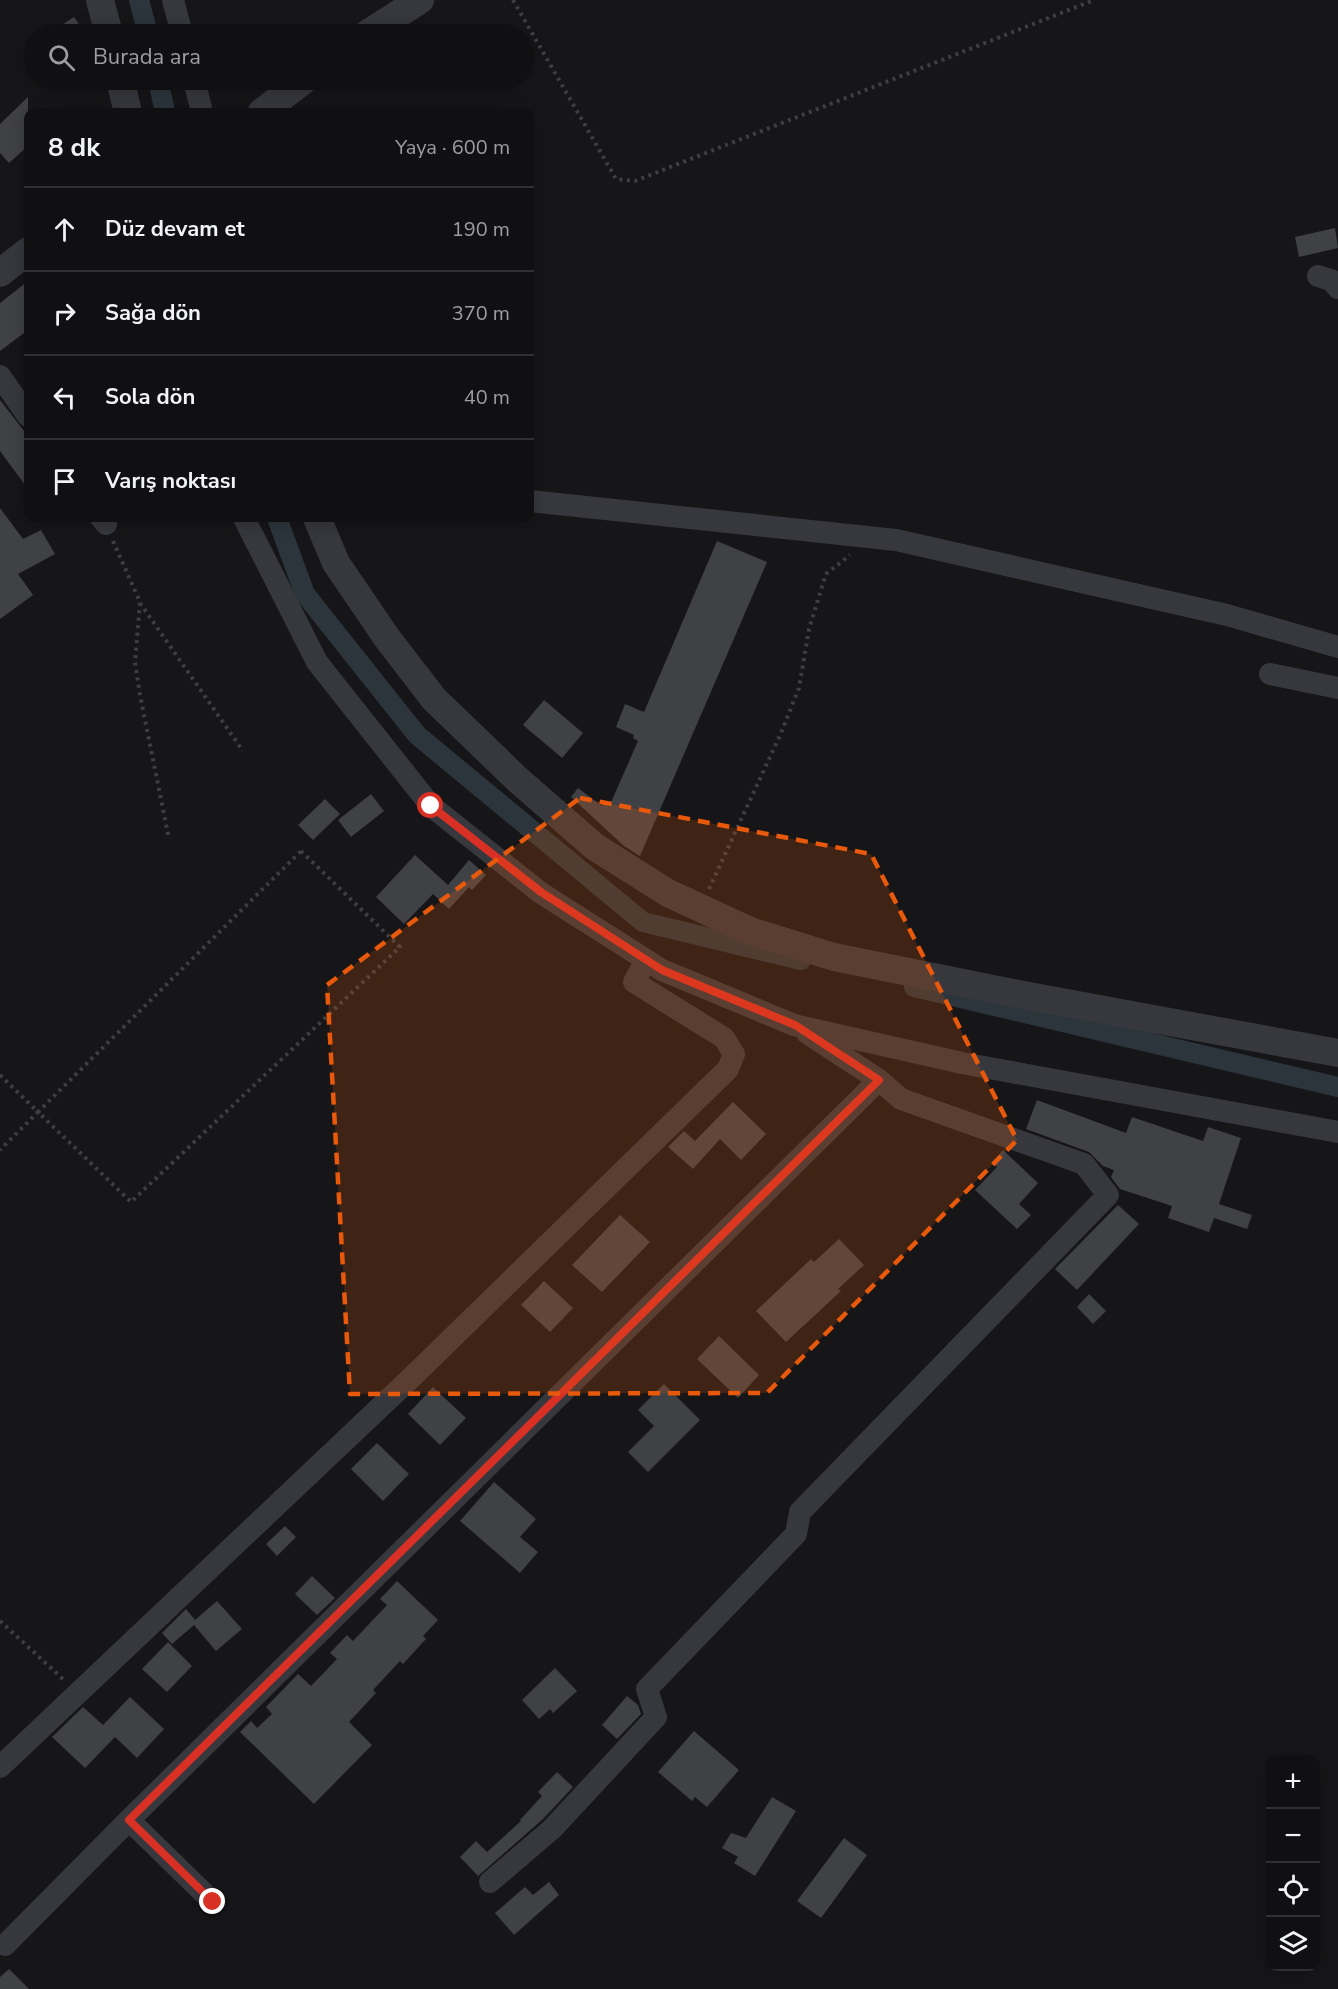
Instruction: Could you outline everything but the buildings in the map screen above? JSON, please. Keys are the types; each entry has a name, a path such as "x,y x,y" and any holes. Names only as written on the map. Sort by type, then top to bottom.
{"street":[{"path":"100,0 106,24"},
{"path":"174,0 180,24"},
{"path":"383,24 420,0"},
{"path":"122,90 127,108"},
{"path":"196,90 201,108"},
{"path":"267,108 291,90"},
{"path":"0,273 24,258"},
{"path":"1317,276 1331,280 1338,288"},
{"path":"0,376 24,410"},
{"path":"534,501 896,540 1216,613 1338,647"},
{"path":"246,522 317,662 431,806 541,892 662,970 795,1025 962,1063 1338,1132"},
{"path":"319,522 336,563 387,638 434,699 517,779 595,847 668,893 750,931 834,957 1023,995 1338,1053"},
{"path":"1270,674 1338,688"},
{"path":"0,1767 412,1377 728,1069 734,1054 724,1038 634,982 646,960"},
{"path":"490,1882 552,1829 656,1717 647,1689 796,1534 800,1512 1108,1195 1084,1164 901,1099 879,1080 795,1025"},
{"path":"5,1945 879,1080"},
{"path":"129,1820 213,1902"}],"path":[{"path":"513,0 527,24"},
{"path":"534,36 616,179 635,181 1094,0"},
{"path":"103,522 140,602 243,751"},
{"path":"700,909 781,733 799,688 809,629 826,574 872,538"},
{"path":"140,602 135,662 169,839"},
{"path":"0,1075 38,1112 131,1202 400,947 301,851 38,1112 0,1150"},
{"path":"0,1621 78,1693"}],"highlighted area":[{"path":"580,798 871,854 1017,1140 767,1393 350,1394 327,985"}],"waterway":[{"path":"139,0 145,24"},
{"path":"160,90 164,108"},
{"path":"278,522 305,594 417,735 643,922 801,960"},
{"path":"914,987 1338,1087"}],"route":[{"path":"213,1902 129,1820 879,1080 795,1025 662,970 541,892 431,806"}]}
